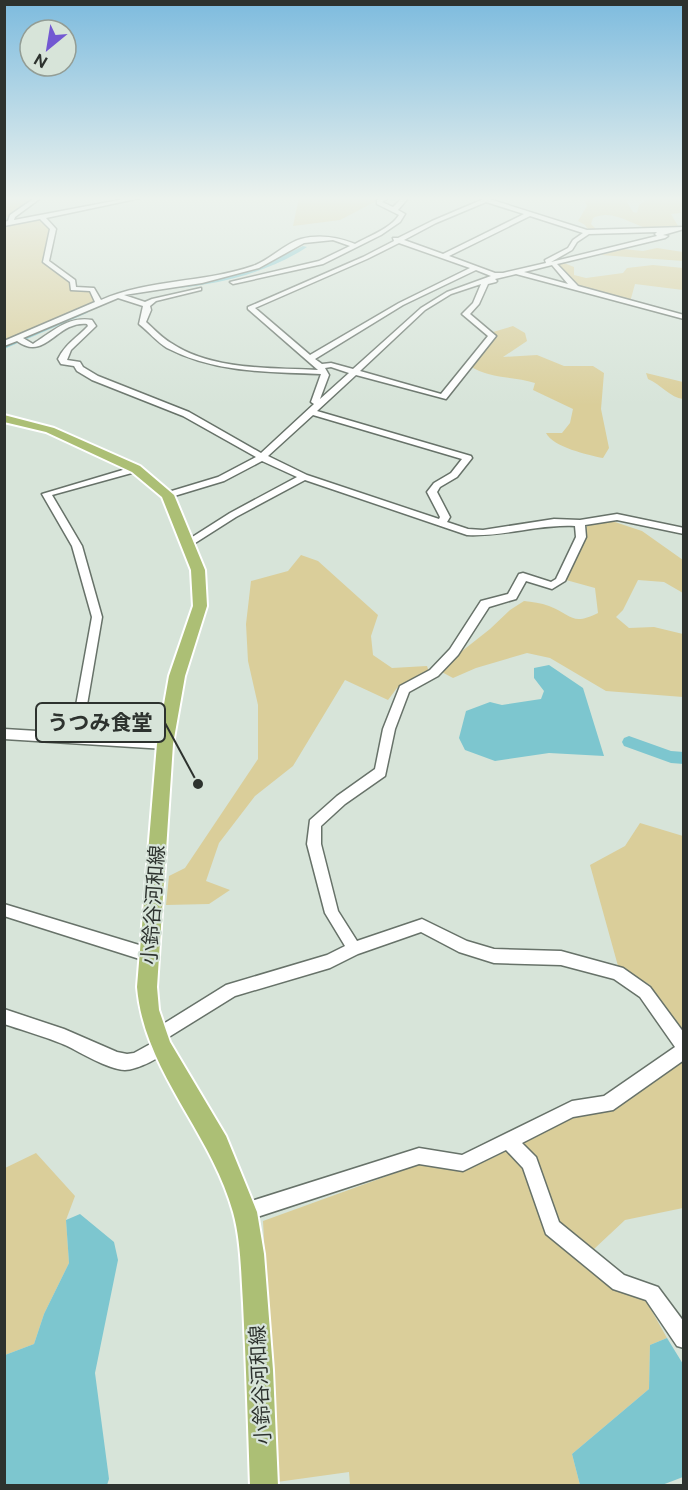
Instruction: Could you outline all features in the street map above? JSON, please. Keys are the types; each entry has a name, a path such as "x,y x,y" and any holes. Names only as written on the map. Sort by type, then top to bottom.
{"main road":[{"name":"小鈴谷河和線","path":"4,418 50,430 136,469 168,495 198,570 200,606 177,676 168,713 149,955 148,998 159,1042 218,1144 245,1212 252,1254 260,1370 264,1485"}],"street":[{"path":"53,267 74,281 73,289 92,289 99,303"},
{"path":"4,344 20,340 99,303 143,288 206,280 258,267"},
{"path":"228,283 305,267"},
{"path":"321,404 315,402 323,381 321,370 310,358 250,308 345,267"},
{"path":"471,267 495,275 519,273 684,317"},
{"path":"168,495 221,479 262,457 403,326 436,300 465,286 540,267"},
{"path":"556,267 576,289"},
{"path":"310,358 401,304 475,268"},
{"path":"146,305 147,310 142,322 164,342 188,354 243,369 321,370 331,365 443,397 492,336 473,324 466,314 476,304 485,283 500,282 519,273"},
{"path":"120,296 146,305 180,293 210,288"},
{"path":"20,340 29,346 35,346 70,323 81,320 89,322 92,326 76,338 64,354 62,359 64,362 77,364 80,369 95,378 186,414 262,457 304,477 467,532 483,533 554,522 580,523 617,516 684,531"},
{"path":"312,412 468,458 454,475 437,484 432,492 445,517 442,523"},
{"path":"76,737 97,617 77,546 47,494 136,469"},
{"path":"189,543 233,515 304,477"},
{"path":"354,949 332,913 314,844 315,824 341,800 381,771 389,729 404,689 434,673 454,652 485,604 512,597 524,576 552,586 560,581 581,537 580,523"},
{"path":"4,734 165,744"},
{"path":"4,910 149,955"},
{"path":"4,1016 64,1037 116,1060 127,1062 136,1060 231,990 330,961 354,949 422,925 464,947 494,956 561,958 618,974 645,992 684,1049 607,1104 572,1109 463,1163 420,1156 245,1212"},
{"path":"509,1141 530,1163 552,1228 619,1283 652,1293 684,1339"}],"shaded area":[{"path":"5,267 49,267 71,282 70,290 91,290 96,303 5,342"},
{"path":"558,267 573,267 574,275 586,278 623,273 627,268 640,267 683,268 683,290 635,284 630,302 579,288"},
{"path":"513,326 525,333 527,341 503,357 537,355 564,366 593,366 604,373 601,409 609,448 603,458 563,446 546,433 562,433 570,423 573,409 533,390 535,383 485,373 470,366 495,337 493,332"},
{"path":"646,373 683,382 683,399 674,396 648,379"},
{"path":"612,521 642,531 683,560 683,593 664,582 638,580 623,610 616,617 629,628 654,627 683,634 683,697 606,691 550,658 527,653 476,668 453,678 438,670 524,601 546,605 577,619 598,613 595,588 566,580 585,538 587,525"},
{"path":"301,555 318,561 378,615 371,636 373,655 392,668 427,666 429,672 397,688 388,700 345,680 293,766 255,796 219,843 206,881 230,890 209,904 166,905 169,876 185,868 258,759 258,705 248,661 246,624 251,581 288,571"},
{"path":"640,823 683,836 683,1035 650,985 618,966 590,865 625,846"},
{"path":"683,1060 683,1208 625,1220 594,1249 556,1220 538,1162 522,1143 577,1114 611,1111"},
{"path":"509,1150 524,1163 548,1231 644,1297 667,1338 650,1345 649,1389 572,1454 580,1485 350,1485 349,1472 277,1482 263,1221 423,1163 469,1169"},
{"path":"36,1153 75,1196 66,1220 69,1263 44,1314 34,1344 5,1355 5,1168"}],"water":[{"path":"549,665 583,688 604,756 549,753 495,761 465,750 459,738 466,711 490,702 502,705 541,699 544,691 534,678 534,668"},
{"path":"80,1214 114,1242 118,1260 95,1373 109,1479 107,1485 5,1485 5,1355 34,1344 44,1314 69,1263 66,1220"},
{"path":"667,1338 683,1364 683,1477 662,1485 580,1485 572,1454 649,1389 650,1345"}],"waterway":[{"path":"178,286 202,284 265,267"},
{"path":"4,347 85,312"},
{"path":"629,742 671,757 684,758"}],"place":[{"name":"うつみ食堂","path":"198,784"}]}
